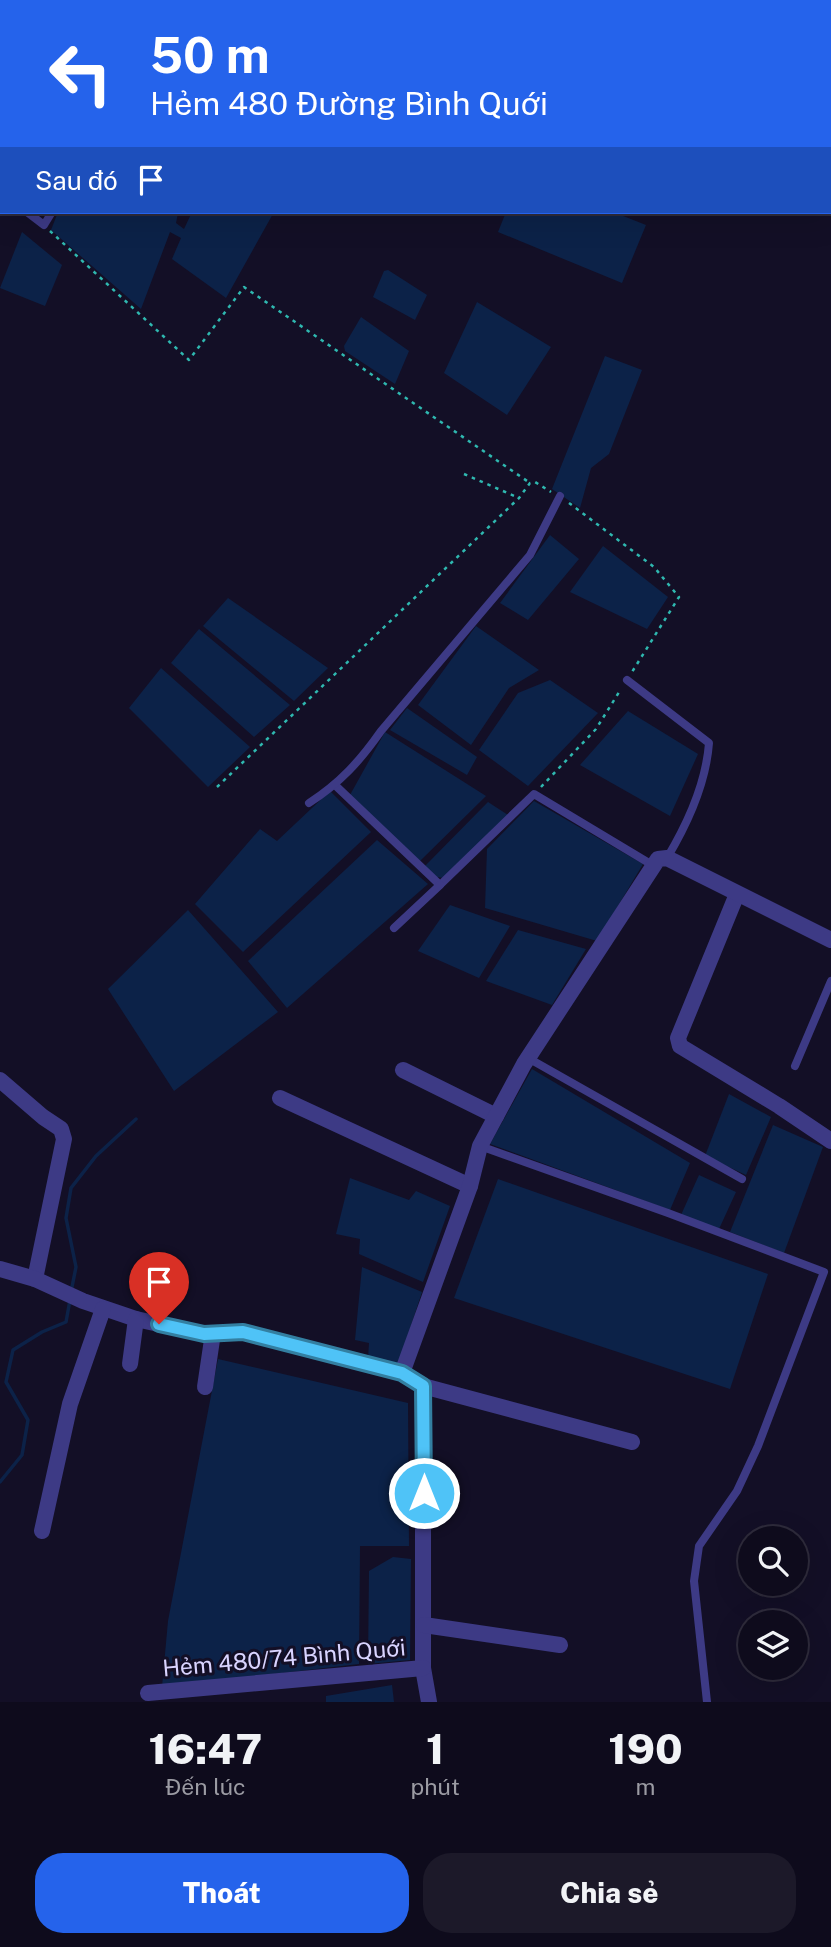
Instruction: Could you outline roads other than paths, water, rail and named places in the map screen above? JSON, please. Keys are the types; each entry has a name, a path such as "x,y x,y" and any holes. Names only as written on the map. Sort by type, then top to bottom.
{"street":[{"path":"402,1373 470,1186 480,1146 528,1058 661,862 737,894 831,940"},
{"path":"737,894 678,1038 680,1046 779,1105 831,1141"},
{"path":"403,1070 496,1116"},
{"path":"0,1080 61,1129 64,1139 35,1279"},
{"path":"280,1098 470,1186"},
{"path":"0,1269 55,1286 83,1301 136,1319 204,1334 243,1332 402,1373 423,1386 632,1443"},
{"path":"42,1531 70,1404 103,1309"},
{"path":"130,1364 136,1319"},
{"path":"205,1387 213,1333"},
{"path":"423,1386 423,1668 429,1702"},
{"path":"424,1625 560,1645"},
{"name":"Hẻm 480/74 Bình Quới","path":"148,1693 423,1668"}],"lane":[{"path":"30,214 44,225 51,214"},
{"path":"309,803 336,786 360,761 381,731 530,555 560,496"},
{"path":"394,928 534,794 661,862 687,826 707,763 709,743 627,680"},
{"path":"336,786 440,885"},
{"path":"795,1066 831,981"},
{"path":"528,1058 742,1179"},
{"path":"480,1146 824,1272 758,1446 737,1491 699,1546 694,1581 707,1702"}],"water":[{"path":"57,214 178,214 176,223 184,229 191,214 273,214 226,298 172,259 181,238 170,232 141,309 51,230"},
{"path":"505,214 618,214 646,225 622,283 498,232"},
{"path":"22,232 62,265 45,306 0,288"},
{"path":"388,270 427,295 415,320 373,297 384,271"},
{"path":"477,302 551,347 507,415 444,373"},
{"path":"361,317 409,351 395,384 345,351 344,346"},
{"path":"605,356 642,370 609,454 591,468 580,508 552,489"},
{"path":"550,535 579,559 528,620 500,603"},
{"path":"603,546 668,597 647,629 570,592"},
{"path":"228,598 328,668 294,701 203,626"},
{"path":"476,626 539,670 509,688 471,745 418,705"},
{"path":"199,629 290,705 254,737 171,663"},
{"path":"161,668 250,747 208,787 129,708"},
{"path":"550,680 598,713 528,786 479,750 518,693"},
{"path":"407,708 477,757 467,775 390,730"},
{"path":"628,711 698,754 670,816 580,765"},
{"path":"385,732 486,796 420,861 350,795"},
{"path":"330,791 371,832 243,952 195,904 260,829 277,841"},
{"path":"534,801 643,864 597,941 485,908 487,849"},
{"path":"488,802 508,815 444,878 436,877 424,867"},
{"path":"377,840 428,884 287,1008 248,961"},
{"path":"450,905 510,926 479,978 418,951"},
{"path":"188,910 278,1012 174,1091 108,989"},
{"path":"518,930 586,949 552,1005 486,981"},
{"path":"532,1069 690,1163 670,1210 490,1144"},
{"path":"729,1094 771,1117 746,1175 705,1156"},
{"path":"773,1125 823,1147 784,1253 730,1232"},
{"path":"699,1175 736,1192 719,1229 681,1215"},
{"path":"350,1178 409,1200 416,1191 450,1206 423,1282 359,1254 360,1239 336,1234"},
{"path":"498,1179 768,1274 730,1389 454,1298"},
{"path":"362,1267 422,1292 397,1368 368,1358 369,1343 355,1340"},
{"path":"218,1359 408,1403 409,1546 360,1546 359,1664 162,1687 168,1621"},
{"path":"393,1557 411,1559 410,1660 368,1664 369,1571"},
{"path":"392,1685 394,1702 326,1702 326,1696"}],"waterway":[{"path":"71,1292 76,1267 66,1218 71,1188 96,1156 136,1119"},
{"path":"0,1482 22,1455 28,1420 6,1382 13,1350 42,1332 66,1322 70,1300"}]}
